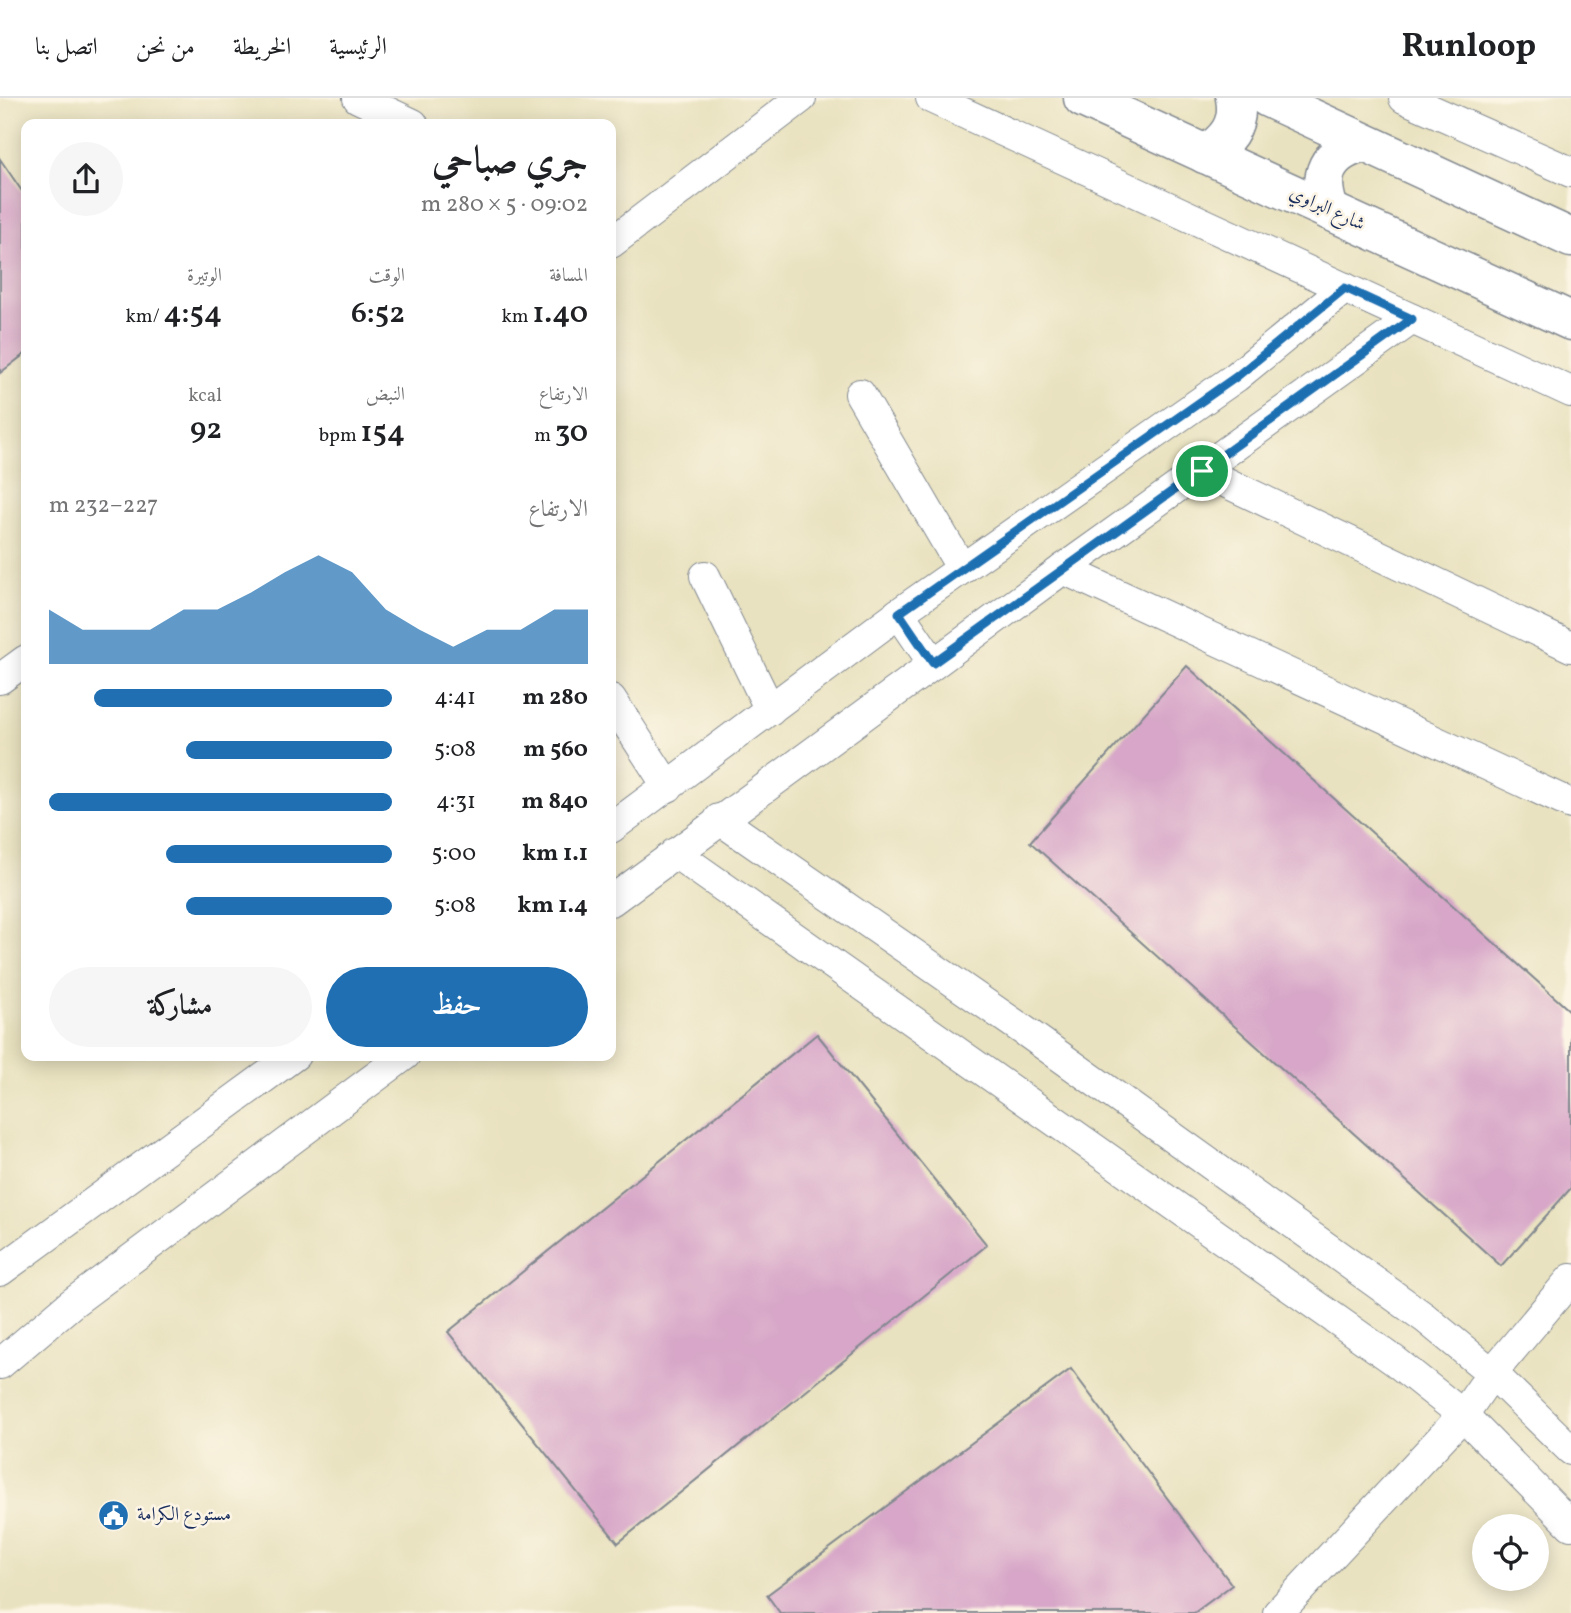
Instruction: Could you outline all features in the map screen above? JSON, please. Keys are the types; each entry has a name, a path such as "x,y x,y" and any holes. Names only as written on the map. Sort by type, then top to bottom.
{"main road":[{"name":"شارع البراوي","path":"1083,98 1571,321"},
{"path":"1205,153 1229,135 1235,122 1235,98"},
{"path":"1268,98 1571,238"},
{"path":"1330,211 1323,194 1324,175 1332,159 1347,147 1364,143"}],"street":[{"path":"358,98 402,119"},
{"path":"618,229 802,98"},
{"path":"931,98 1571,392"},
{"path":"1404,98 1571,172"},
{"path":"616,824 899,613 1236,377 1345,288"},
{"path":"616,897 933,663 1412,319"},
{"path":"860,394 962,569"},
{"path":"1202,471 1571,647"},
{"path":"1063,569 1571,804"},
{"path":"705,576 770,710"},
{"path":"899,613 933,663"},
{"path":"0,679 21,664"},
{"path":"616,707 668,787"},
{"path":"719,819 1028,1034 1414,1310 1492,1373 1571,1450"},
{"path":"675,853 1395,1361 1463,1415 1571,1525"},
{"path":"0,1270 287,1061"},
{"path":"0,1364 71,1304 397,1061"},
{"path":"1278,1613 1463,1415 1492,1373 1571,1279"}],"building":[{"path":"0,159 21,190 21,357 0,373"},
{"path":"1187,666 1571,1012 1571,1188 1501,1266 1030,842"},
{"path":"817,1034 987,1245 618,1543 448,1332"},
{"path":"1071,1369 1232,1585 1194,1613 780,1613 767,1595"}],"place":[{"name":"مستودع الكرامة","path":"114,1515"}],"route":[{"path":"1345,288 1412,319 1202,471 933,663 899,613 1236,377 1345,288"}]}
